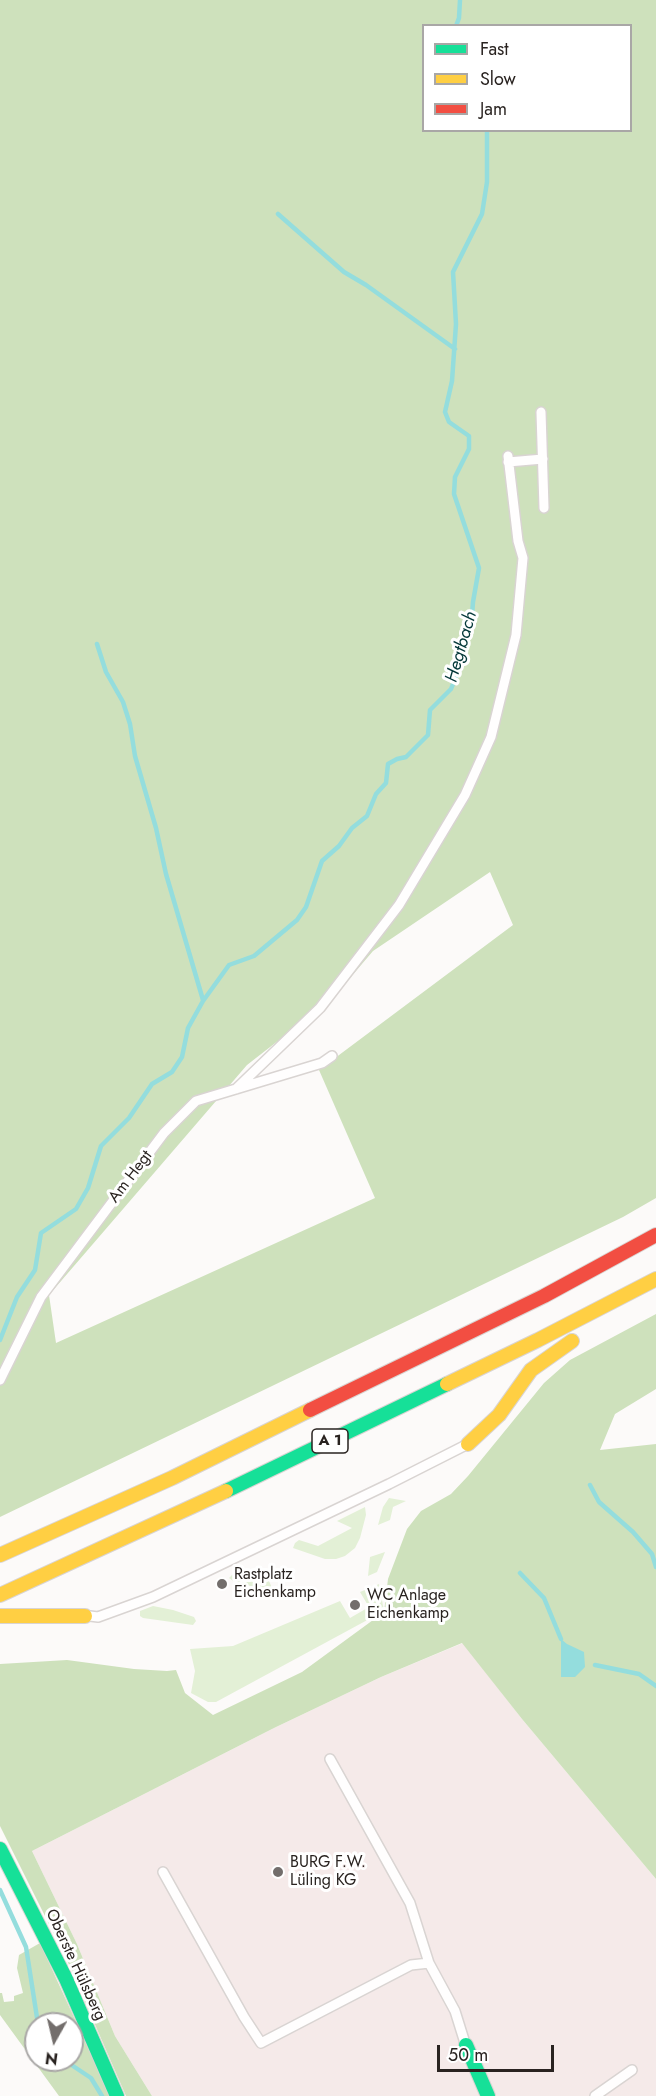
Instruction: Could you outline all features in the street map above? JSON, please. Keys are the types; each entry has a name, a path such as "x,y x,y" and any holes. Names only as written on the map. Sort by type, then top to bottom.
{"main road":[{"name":"A 1","path":"0,1555 193,1468 544,1296 656,1235"},
{"name":"A 1","path":"0,1595 189,1509 538,1340 656,1280"},
{"path":"468,1444 499,1415 531,1370 656,1280"},
{"path":"0,1616 85,1616"},
{"name":"Oberste Hülsberg","path":"0,1849 66,1979 117,2096"},
{"path":"466,2045 488,2096"}],"lane":[{"path":"541,412 544,508"},
{"path":"236,1089 320,1008 399,905 465,795 491,737 516,635 523,558 518,541 508,459 543,459"},
{"name":"Am Hegt","path":"0,1380 41,1297 164,1132 196,1101 322,1063 332,1056"},
{"path":"85,1616 98,1617 153,1597 390,1484 468,1444"},
{"path":"330,1759 410,1904 429,1963 455,2012 466,2045"},
{"path":"163,1872 244,2017 261,2043 411,1965 429,1963"},
{"path":"595,2096 632,2070"}],"shaded area":[{"path":"463,1643 522,1719 656,1879 656,2096 152,2096 115,2036 77,1944 32,1851 274,1728 381,1677"}],"green space":[{"path":"0,0 656,0 656,1198 623,1217 0,1517","holes":["490,872 513,925 319,1070 375,1198 56,1343 49,1295 247,1065 333,998 373,951"]},
{"path":"656,1314 656,1389 615,1414 600,1450 656,1444 656,1879 522,1719 462,1643 381,1677 274,1728 32,1851 77,1944 115,2036 152,2096 126,2096 67,1960 0,1826 0,1664 67,1660 134,1669 176,1670 185,1693 213,1715 302,1672 384,1612 388,1579 407,1529 421,1511 451,1494 468,1476 544,1383 570,1360"},
{"path":"389,1498 406,1501 393,1507 390,1520 378,1525 383,1507"},
{"path":"365,1507 366,1515 360,1538 355,1548 345,1556 325,1559 293,1548 299,1540 318,1546 352,1528 337,1521"},
{"path":"385,1552 377,1572 368,1576 370,1557"},
{"path":"234,1573 269,1581 272,1588 268,1591 233,1581 229,1578"},
{"path":"379,1584 384,1611 216,1702 208,1702 191,1693 195,1671 190,1649 233,1646 340,1601 350,1618 369,1607 360,1592"},
{"path":"153,1606 194,1617 196,1621 193,1625 140,1616 140,1611"},
{"path":"40,1943 72,2012 24,2012 24,2048 0,2015 0,1993 2,1993 4,2002 14,2001 14,1996 23,1993 17,1968 19,1955"},
{"path":"84,2039 110,2096 59,2096 42,2072 84,2072"}],"water":[{"path":"561,1639 584,1652 585,1667 575,1677 561,1677"}],"waterway":[{"name":"Hegtbach","path":"457,24 460,0"},
{"name":"Hegtbach","path":"0,1340 17,1297 35,1270 41,1233 76,1209 88,1188 101,1146 129,1118 152,1084 172,1072 182,1057 188,1028 203,1001 229,965 254,956 297,920 306,907 322,861 339,846 352,828 367,816 376,794 386,783 388,764 406,757 428,735 430,710 451,689 458,672 460,641 471,629 479,568 454,494 455,477 469,449 469,436 449,422 445,412 452,381 456,324 453,272 482,214 487,182 487,132"},
{"path":"278,214 344,272 366,285 455,349"},
{"path":"97,644 106,672 123,702 130,724 135,756 156,828 166,874 203,1000"},
{"path":"590,1485 599,1502 633,1532 652,1554 656,1567"},
{"path":"520,1573 544,1598 561,1639"},
{"path":"595,1665 639,1674 656,1686"},
{"name":"Hegtbach","path":"0,1890 26,1947 36,2012"},
{"name":"Hegtbach","path":"82,2072 91,2078 102,2096"}],"traffic: fast":[{"path":"226,1491 447,1384"},
{"path":"0,1849 66,1979 117,2096"},
{"path":"466,2045 488,2096"}],"traffic: slow":[{"path":"447,1384 656,1279"},
{"path":"468,1444 499,1415 531,1370 572,1341"},
{"path":"0,1555 172,1478 310,1410"},
{"path":"0,1595 226,1491"},
{"path":"0,1616 85,1616"}],"traffic: jam":[{"path":"310,1410 544,1296 656,1235"}],"place":[{"name":"Rastplatz Eichenkamp","path":"222,1584"},
{"name":"WC Anlage Eichenkamp","path":"355,1605"},
{"name":"BURG F.W. Lüling KG","path":"278,1872"}]}
